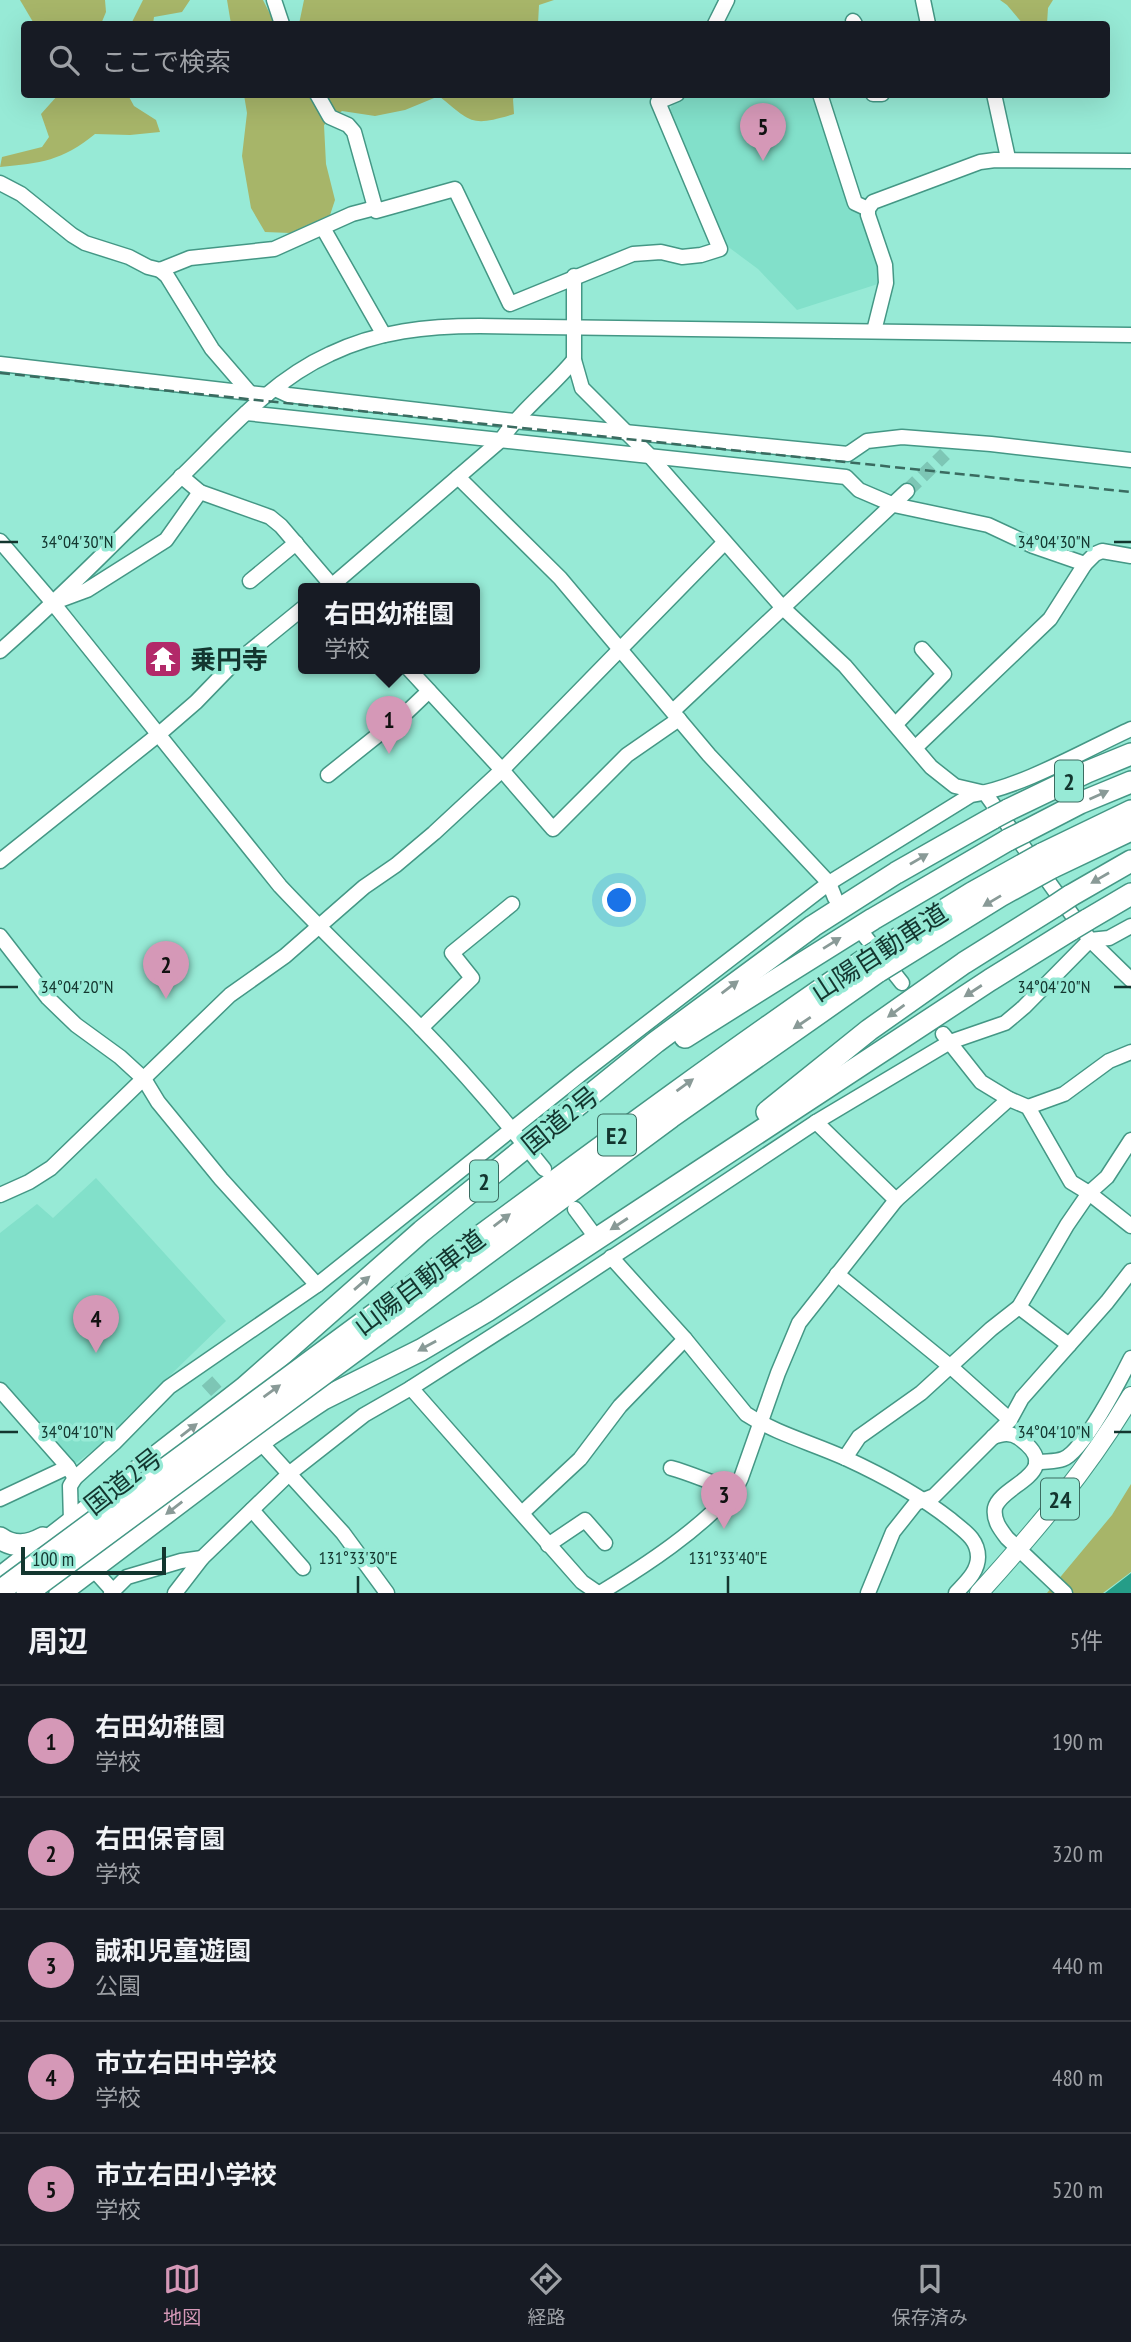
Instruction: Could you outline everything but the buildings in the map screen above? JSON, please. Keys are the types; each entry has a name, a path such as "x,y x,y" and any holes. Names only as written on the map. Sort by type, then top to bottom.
{"highway":[{"name":"国道2号","path":"1,1582 65,1525 244,1388 422,1231 527,1146 656,1042 803,933 896,873 1000,814 1131,754"},
{"path":"550,1128 576,1115 746,996 873,919 1016,836 1080,803 1131,782"},
{"name":"山陽自動車道","path":"27,1593 661,1103 778,1018 1000,896 1046,861 1131,811"},
{"name":"山陽自動車道","path":"1046,861 1131,830"},
{"path":"654,1201 869,1030 964,963 1131,861"},
{"name":"国道2号","path":"60,1593 94,1570 269,1435 323,1399 421,1350 487,1311 990,980 1083,930 1131,894"},
{"name":"山陽自動車道","path":"1,1582 374,1326"},
{"path":"0,1538 13,1545 25,1545 65,1525"},
{"path":"1,1582 36,1575 83,1560 152,1525"}],"main road":[{"name":"24","path":"979,1593 1071,1486 1131,1396"}],"street":[{"path":"274,0 281,21"},
{"path":"716,21 727,0"},
{"path":"923,0 927,21"},
{"path":"319,98 330,117 348,125 354,132 376,211 455,189 510,304 633,254 661,252 682,257 720,249 658,102 668,98"},
{"path":"821,98 855,204 868,209"},
{"path":"995,98 1008,159"},
{"path":"874,331 886,283 886,265 868,215 868,209 873,202 980,162 1008,159 1131,161"},
{"path":"0,183 21,194 85,243 160,270 167,276 212,349 250,393"},
{"path":"160,270 190,258 274,249 352,214 375,208"},
{"path":"323,228 384,335"},
{"path":"574,276 574,360 582,388 648,454 783,608 845,666 931,767 955,786 985,793 1083,930 1131,980"},
{"path":"0,651 246,413 271,392 328,355 362,341 410,329 440,326 1131,335"},
{"path":"337,583 501,440 514,421 574,360"},
{"path":"0,364 250,393 271,392 514,421 848,454 867,441 902,437 947,447 1131,460"},
{"path":"246,413 846,477 859,490 894,505 988,525 1033,546 1085,564"},
{"path":"181,477 200,492 270,517 296,543 329,583"},
{"path":"458,477 560,578 709,755 828,883 835,898"},
{"path":"413,674 553,829 627,755 676,715 783,608 907,491"},
{"path":"52,603 87,590 166,540 200,492"},
{"path":"0,541 280,886 421,1028 513,1129 544,1169"},
{"path":"250,581 296,543"},
{"path":"0,1195 51,1168 230,995 285,956 364,887 396,865 434,833 502,770 622,650 724,543"},
{"path":"916,747 1049,619 1085,564 1095,554 1102,551 1131,556"},
{"path":"0,861 159,734 228,669 298,612"},
{"path":"896,724 944,674 922,649"},
{"path":"328,775 429,691"},
{"path":"0,1499 71,1472 114,1443 169,1387 317,1285 723,962 828,883 953,804 971,795 985,793 1024,778 1131,729"},
{"path":"421,1028 472,978 452,953 512,904"},
{"path":"1083,930 1109,938 1131,926"},
{"path":"176,1592 202,1558 290,1473 365,1415 411,1388 946,1038 1004,1023 1024,1007 1083,930"},
{"path":"864,935 902,983"},
{"path":"0,936 48,998 76,1025 120,1057 144,1079 158,1102 221,1179 317,1285"},
{"path":"946,1038 981,1082 1028,1107 1071,1182 1131,1226"},
{"path":"1028,1107 1064,1094 1109,1060 1131,1052"},
{"path":"411,1388 548,1545 582,1582 599,1593 668,1549 734,1490 741,1478 778,1373 799,1323 896,1200 1009,1099"},
{"path":"816,1122 896,1200"},
{"path":"845,1458 859,1437 921,1393 1019,1307 1048,1255 1089,1193 1107,1177 1131,1140"},
{"path":"575,1209 592,1231"},
{"path":"611,1258 685,1339 746,1414 760,1423 845,1458 926,1500 972,1538 976,1545 978,1564 956,1593"},
{"path":"868,1593 893,1532 916,1503 934,1496 1010,1420 1022,1398 1131,1271"},
{"path":"837,1274 951,1367 1010,1420"},
{"path":"1019,1307 1069,1345"},
{"path":"522,1513 580,1459 620,1406 685,1339"},
{"path":"1036,1462 1063,1460 1071,1455 1118,1386 1131,1358"},
{"path":"197,1368 207,1381"},
{"path":"0,1391 71,1472 65,1525"},
{"path":"993,1437 1012,1434 1019,1438 1033,1453 1036,1462 1033,1472 995,1507 999,1528 1065,1593"},
{"path":"262,1444 343,1532 387,1593"},
{"path":"671,1468 734,1490"},
{"path":"251,1510 303,1568"},
{"path":"548,1545 584,1520 605,1543"},
{"path":"94,1570 112,1592 127,1577 181,1561 202,1558"}],"shaded area":[{"path":"20,0 105,0 106,12 102,21 32,21"},
{"path":"143,0 190,0 182,12 154,17 153,21 132,21"},
{"path":"227,0 263,0 274,21 230,21"},
{"path":"304,0 554,0 539,5 538,21 300,21"},
{"path":"1000,0 1053,0 1048,8 1047,21 1020,21"},
{"path":"55,98 130,98 134,106 156,120 160,132 95,134 72,150 50,159 0,167 2,157 42,147 49,137 41,114"},
{"path":"244,98 434,98 405,110 375,116 342,111 324,125 326,164 335,200 330,215 290,233 265,232 251,208 242,156 247,113"},
{"path":"442,98 514,98 514,114 480,121 459,112"},
{"path":"676,98 817,98 852,210 863,213 880,268 881,283 797,310 758,269 723,243 668,113"},
{"path":"96,1178 226,1321 126,1418 108,1439 71,1467 0,1386 0,1233 37,1204 53,1218"},
{"path":"1131,1484 1131,1572 1103,1593 1047,1593 1112,1515"},
{"path":"1131,1573 1131,1593 1105,1593"}],"tunnel":[{"path":"907,491 945,454"},
{"path":"207,1381 231,1408"}],"railway":[{"path":"0,373 1131,492"}],"place":[{"name":"市立右田小学校","path":"763,161"},
{"name":"乗円寺","path":"163,659"},
{"name":"右田幼稚園","path":"389,754"},
{"name":"右田保育園","path":"166,999"},
{"name":"市立右田中学校","path":"96,1353"},
{"name":"誠和児童遊園","path":"724,1529"}]}
